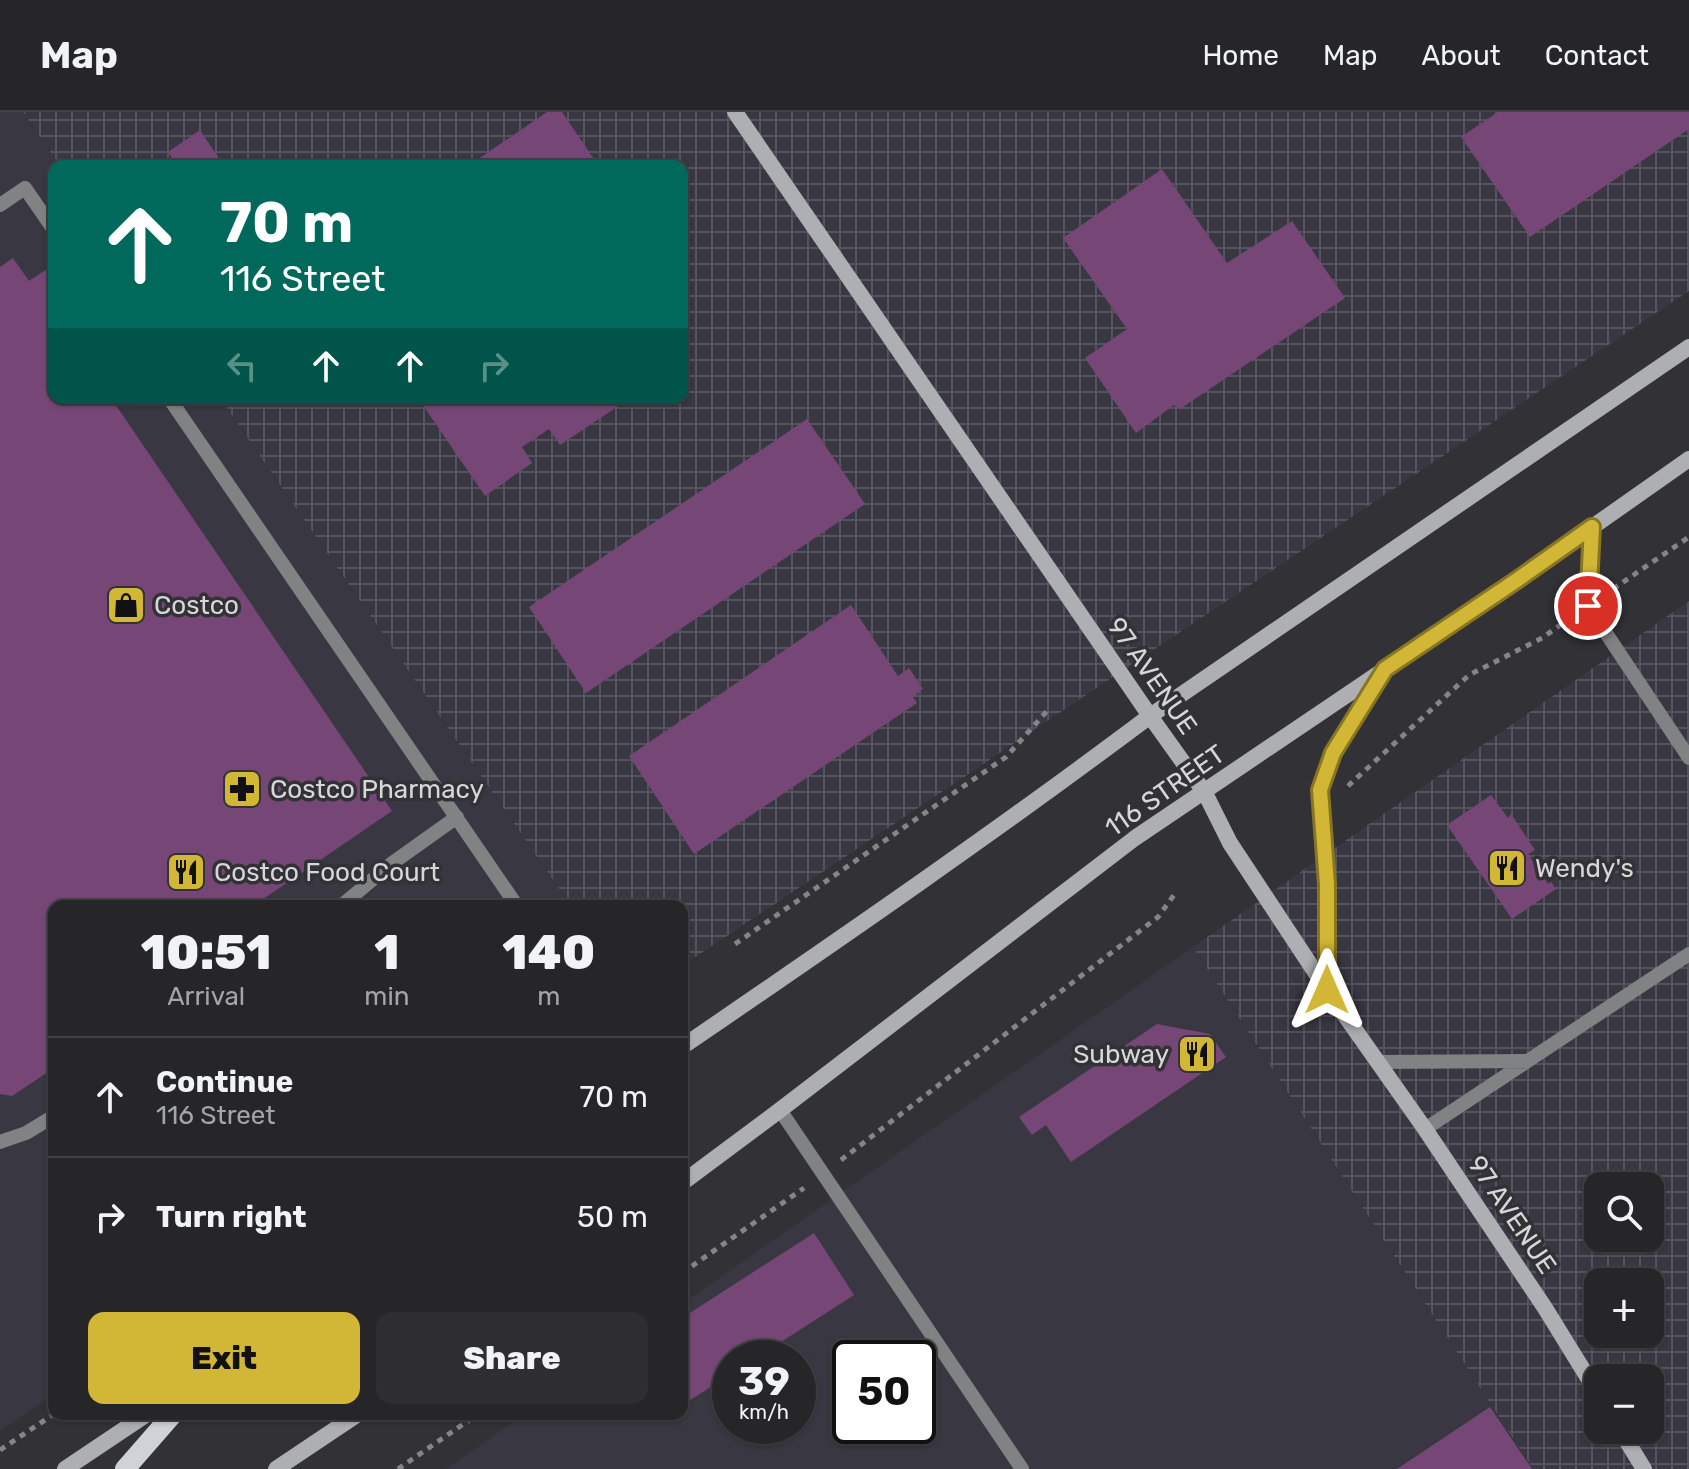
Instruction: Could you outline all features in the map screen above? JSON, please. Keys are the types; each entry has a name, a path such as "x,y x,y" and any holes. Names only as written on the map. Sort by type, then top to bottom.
{"main road":[{"name":"97 AVENUE","path":"735,112 1205,793 1230,843 1545,1308 1584,1371"},
{"path":"688,1043 911,890 1150,716 1689,347"},
{"name":"116 STREET","path":"688,1179 1135,838 1517,580 1689,459"},
{"path":"1327,990 1327,884 1320,790 1333,753 1385,669"},
{"path":"65,1469 138,1420"},
{"path":"125,1469 168,1420"},
{"path":"276,1469 349,1420"},
{"path":"1629,1444 1644,1469"}],"lane":[{"path":"0,205 25,188 48,221"},
{"path":"173,404 513,900"},
{"path":"1592,527 1588,606 1689,758"},
{"path":"348,900 391,864 457,817"},
{"path":"1425,1129 1689,954"},
{"path":"1377,1062 1528,1061"},
{"path":"780,1110 1022,1469"},
{"path":"0,1142 26,1133 48,1120"}],"path":[{"path":"1344,789 1469,675 1542,638 1689,537"},
{"path":"735,944 1006,757 1047,711"},
{"path":"688,1269 824,1175 856,1147 1158,917 1174,895"},
{"path":"0,1450 48,1418"},
{"path":"398,1469 469,1420"}],"shaded area":[{"name":"Costco","path":"0,112 23,112 56,160 48,160 48,404 224,404 567,900 48,900 48,1398 0,1431"},
{"path":"23,112 1689,112 1689,291 688,962 688,900 567,900 224,404 688,404 688,160 56,160"},
{"path":"1689,601 1689,1469 1533,1469 1193,947"},
{"path":"1193,947 1533,1469 446,1469 516,1420 688,1420 688,1300"}],"building":[{"path":"547,112 562,112 595,160 477,160"},
{"path":"1498,112 1689,112 1689,129 1530,237 1461,137"},
{"path":"200,130 220,160 173,160 168,152"},
{"path":"1162,169 1227,263 1292,221 1345,298 1180,409 1174,405 1136,433 1085,358 1127,329 1063,238"},
{"name":"Costco","path":"13,258 29,281 48,268 48,404 115,404 392,811 262,900 48,900 48,1072 12,1096 0,1094 0,267"},
{"path":"422,404 622,404 560,445 549,429 522,447 532,463 485,496"},
{"path":"807,419 865,504 586,693 529,607"},
{"path":"851,605 898,676 909,668 923,689 913,697 917,703 694,854 629,756"},
{"name":"Wendy's","path":"1491,795 1508,818 1511,814 1535,850 1528,854 1548,884 1551,882 1556,889 1512,919 1447,825"},
{"path":"1157,1024 1210,1034 1226,1057 1071,1162 1046,1125 1032,1135 1019,1117"},
{"path":"814,1233 854,1295 784,1340 712,1340 712,1386 688,1401 688,1314"},
{"path":"1490,1407 1532,1469 1397,1469"}],"place":[{"name":"Costco","path":"126,605"},
{"name":"Costco Pharmacy","path":"242,789"},
{"name":"Wendy's","path":"1507,868"},
{"name":"Costco Food Court","path":"186,872"},
{"name":"Subway","path":"1197,1054"}],"route":[{"path":"1327,990 1327,884 1320,790 1333,753 1385,669 1592,527 1588,606"}]}
